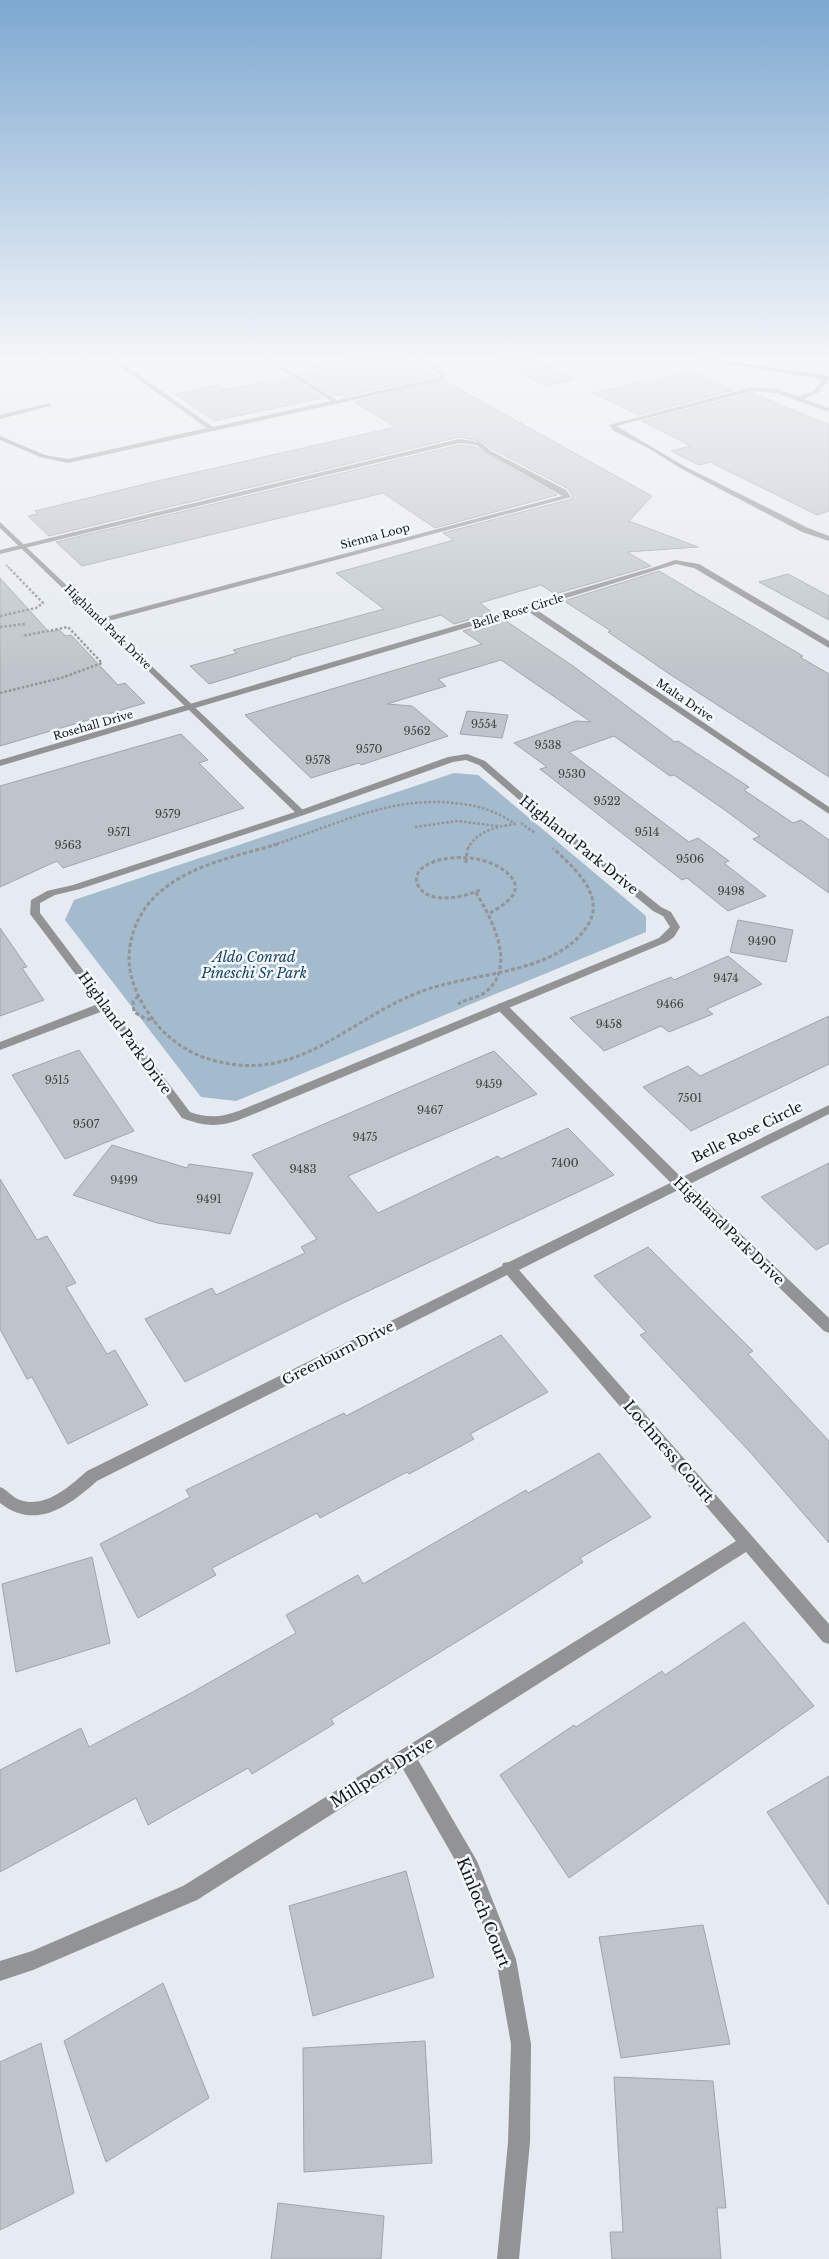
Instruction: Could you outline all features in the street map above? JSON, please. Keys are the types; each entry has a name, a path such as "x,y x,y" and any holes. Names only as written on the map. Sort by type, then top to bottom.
{"street":[{"name":"Sienna Loop","path":"24,546 362,464"},
{"name":"Sienna Loop","path":"101,621 567,497 563,492 512,464"},
{"path":"678,464 805,530 829,539"},
{"name":"Highland Park Drive","path":"0,524 301,813"},
{"path":"0,552 24,546"},
{"name":"Belle Rose Circle","path":"191,707 528,608 669,564 683,562 696,566 829,645"},
{"name":"Malta Drive","path":"528,608 829,811"},
{"name":"Rosehall Drive","path":"0,763 191,707"},
{"name":"Highland Park Drive","path":"467,757 482,763 545,818 667,914 675,927 670,935 663,940 502,1007 226,1121 215,1123 203,1122 186,1115 44,923 35,914 35,902 51,893 76,887 301,813 451,759 467,757"},
{"path":"0,1046 105,1006"},
{"name":"Highland Park Drive","path":"502,1007 679,1183 829,1326"},
{"name":"Belle Rose Circle","path":"679,1183 829,1109"},
{"name":"Greenburn Drive","path":"0,1494 17,1507 44,1508 72,1494 92,1476 679,1183"},
{"name":"Lochness Court","path":"508,1267 829,1636"},
{"name":"Millport Drive","path":"0,1971 33,1960 190,1893 749,1542"},
{"name":"Kinloch Court","path":"406,1757 470,1868 506,1959 521,2044 519,2142 508,2259"}],"path":[{"path":"0,616 36,608 43,603 7,565 2,564"},
{"path":"0,627 25,624"},
{"path":"0,693 61,678 102,663 68,627 22,636"},
{"path":"515,824 499,813 478,806 432,801 396,803 366,810 289,840 222,859 190,872 159,892 136,920 128,940 128,964 138,996 154,1020 172,1040 202,1058 234,1064 266,1065 292,1060 321,1048 365,1018 413,994 444,984 497,973 556,953 577,939 590,921 594,903 589,889 571,866 551,846"},
{"path":"415,827 434,823 461,822 499,826 545,818"},
{"path":"521,823 541,838"},
{"path":"466,863 467,849 475,838 499,826"},
{"path":"480,890 459,898 442,898 430,894 417,883 419,872 428,864 444,858 467,856 493,861 502,866 512,876 515,888 513,895 505,905 490,914"},
{"path":"461,1004 459,1002 486,992 497,973 500,946 498,933 490,914 475,892"},
{"path":"138,996 133,1002 134,1012 146,1019 154,1020"}],"green space":[{"name":"Aldo Conrad Pineschi Sr Park","path":"454,773 478,775 646,916 646,932 236,1101 201,1097 65,920 74,900"}],"building":[{"path":"231,464 345,464 49,536 28,516 38,514 35,511"},
{"path":"378,464 505,464 557,495 435,528 383,493 82,566 56,542"},
{"path":"522,464 595,464 652,496 629,521 698,547 627,552 651,566 555,594 541,585 480,603 493,613 454,624 441,615 290,658 209,684 190,666 237,653 233,650 384,609 336,573 454,540 443,533 571,499 573,496 567,488"},
{"path":"715,464 829,464 829,511 817,515"},
{"path":"659,571 803,656 800,657 829,674 829,777 671,675 608,632 611,631 564,601"},
{"path":"788,574 829,596 829,620 759,582"},
{"path":"0,578 49,632 59,630 66,636 71,635 118,685 125,683 145,703 0,746"},
{"path":"503,619 573,666 675,742 678,741 749,787 744,790 793,823 801,820 829,840 829,893 753,839 760,836 722,808 674,775 670,776 614,736 569,752 689,842 698,838 729,861 724,863 766,896 728,911 687,878 682,880 540,769 547,767 514,743 576,721 591,722 501,660 438,679 446,686 387,704 412,706 448,736 361,765 359,763 311,778 245,715 482,644 463,631"},
{"path":"467,711 508,715 502,738 460,734"},
{"path":"181,734 208,760 199,763 244,808 63,868 57,861 0,887 0,786"},
{"path":"738,920 793,930 786,962 730,952"},
{"path":"0,928 27,967 22,968 44,1000 0,1016"},
{"path":"728,956 762,984 707,1009 713,1014 669,1032 661,1026 604,1051 570,1018 671,977 674,980"},
{"path":"829,1016 829,1064 691,1131 643,1087 688,1066 700,1076"},
{"path":"79,1050 134,1131 65,1159 12,1075"},
{"path":"494,1051 537,1094 348,1176 378,1213 498,1156 501,1159 568,1128 614,1175 343,1303 185,1382 145,1319 212,1288 216,1295 305,1253 301,1247 317,1239 252,1155"},
{"path":"112,1145 187,1168 189,1164 253,1173 230,1234 157,1223 73,1195"},
{"path":"829,1163 829,1243 816,1250 761,1197"},
{"path":"0,1179 37,1240 47,1236 76,1283 66,1287 107,1354 115,1350 148,1405 68,1444 32,1377 27,1379 0,1329"},
{"path":"648,1247 753,1351 748,1354 829,1441 829,1543 750,1452 640,1335 646,1332 594,1276"},
{"path":"501,1335 548,1392 470,1434 474,1439 409,1474 407,1472 320,1518 317,1513 212,1568 216,1575 138,1618 100,1544 190,1497 186,1490 344,1413 346,1416"},
{"path":"599,1453 651,1517 580,1558 583,1562 331,1719 334,1724 252,1774 248,1768 148,1825 136,1798 0,1872 0,1770 81,1728 89,1747 191,1693 296,1633 286,1615 358,1575 363,1584 526,1490 528,1493"},
{"path":"92,1557 110,1643 16,1672 2,1584"},
{"path":"744,1622 814,1706 569,1878 500,1775 574,1725 576,1727 662,1671 665,1675"},
{"path":"829,1776 829,1905 767,1812"},
{"path":"406,1871 434,1977 313,2016 289,1906"},
{"path":"703,1925 730,2044 621,2058 599,1937"},
{"path":"163,1983 209,2098 106,2162 64,2041"},
{"path":"425,2041 432,2163 304,2172 303,2048"},
{"path":"41,2043 74,2193 0,2230 0,2062"},
{"path":"614,2077 713,2081 726,2208 717,2208 721,2259 612,2259 610,2232 623,2232"},
{"path":"278,2203 384,2216 381,2259 271,2259"}]}
